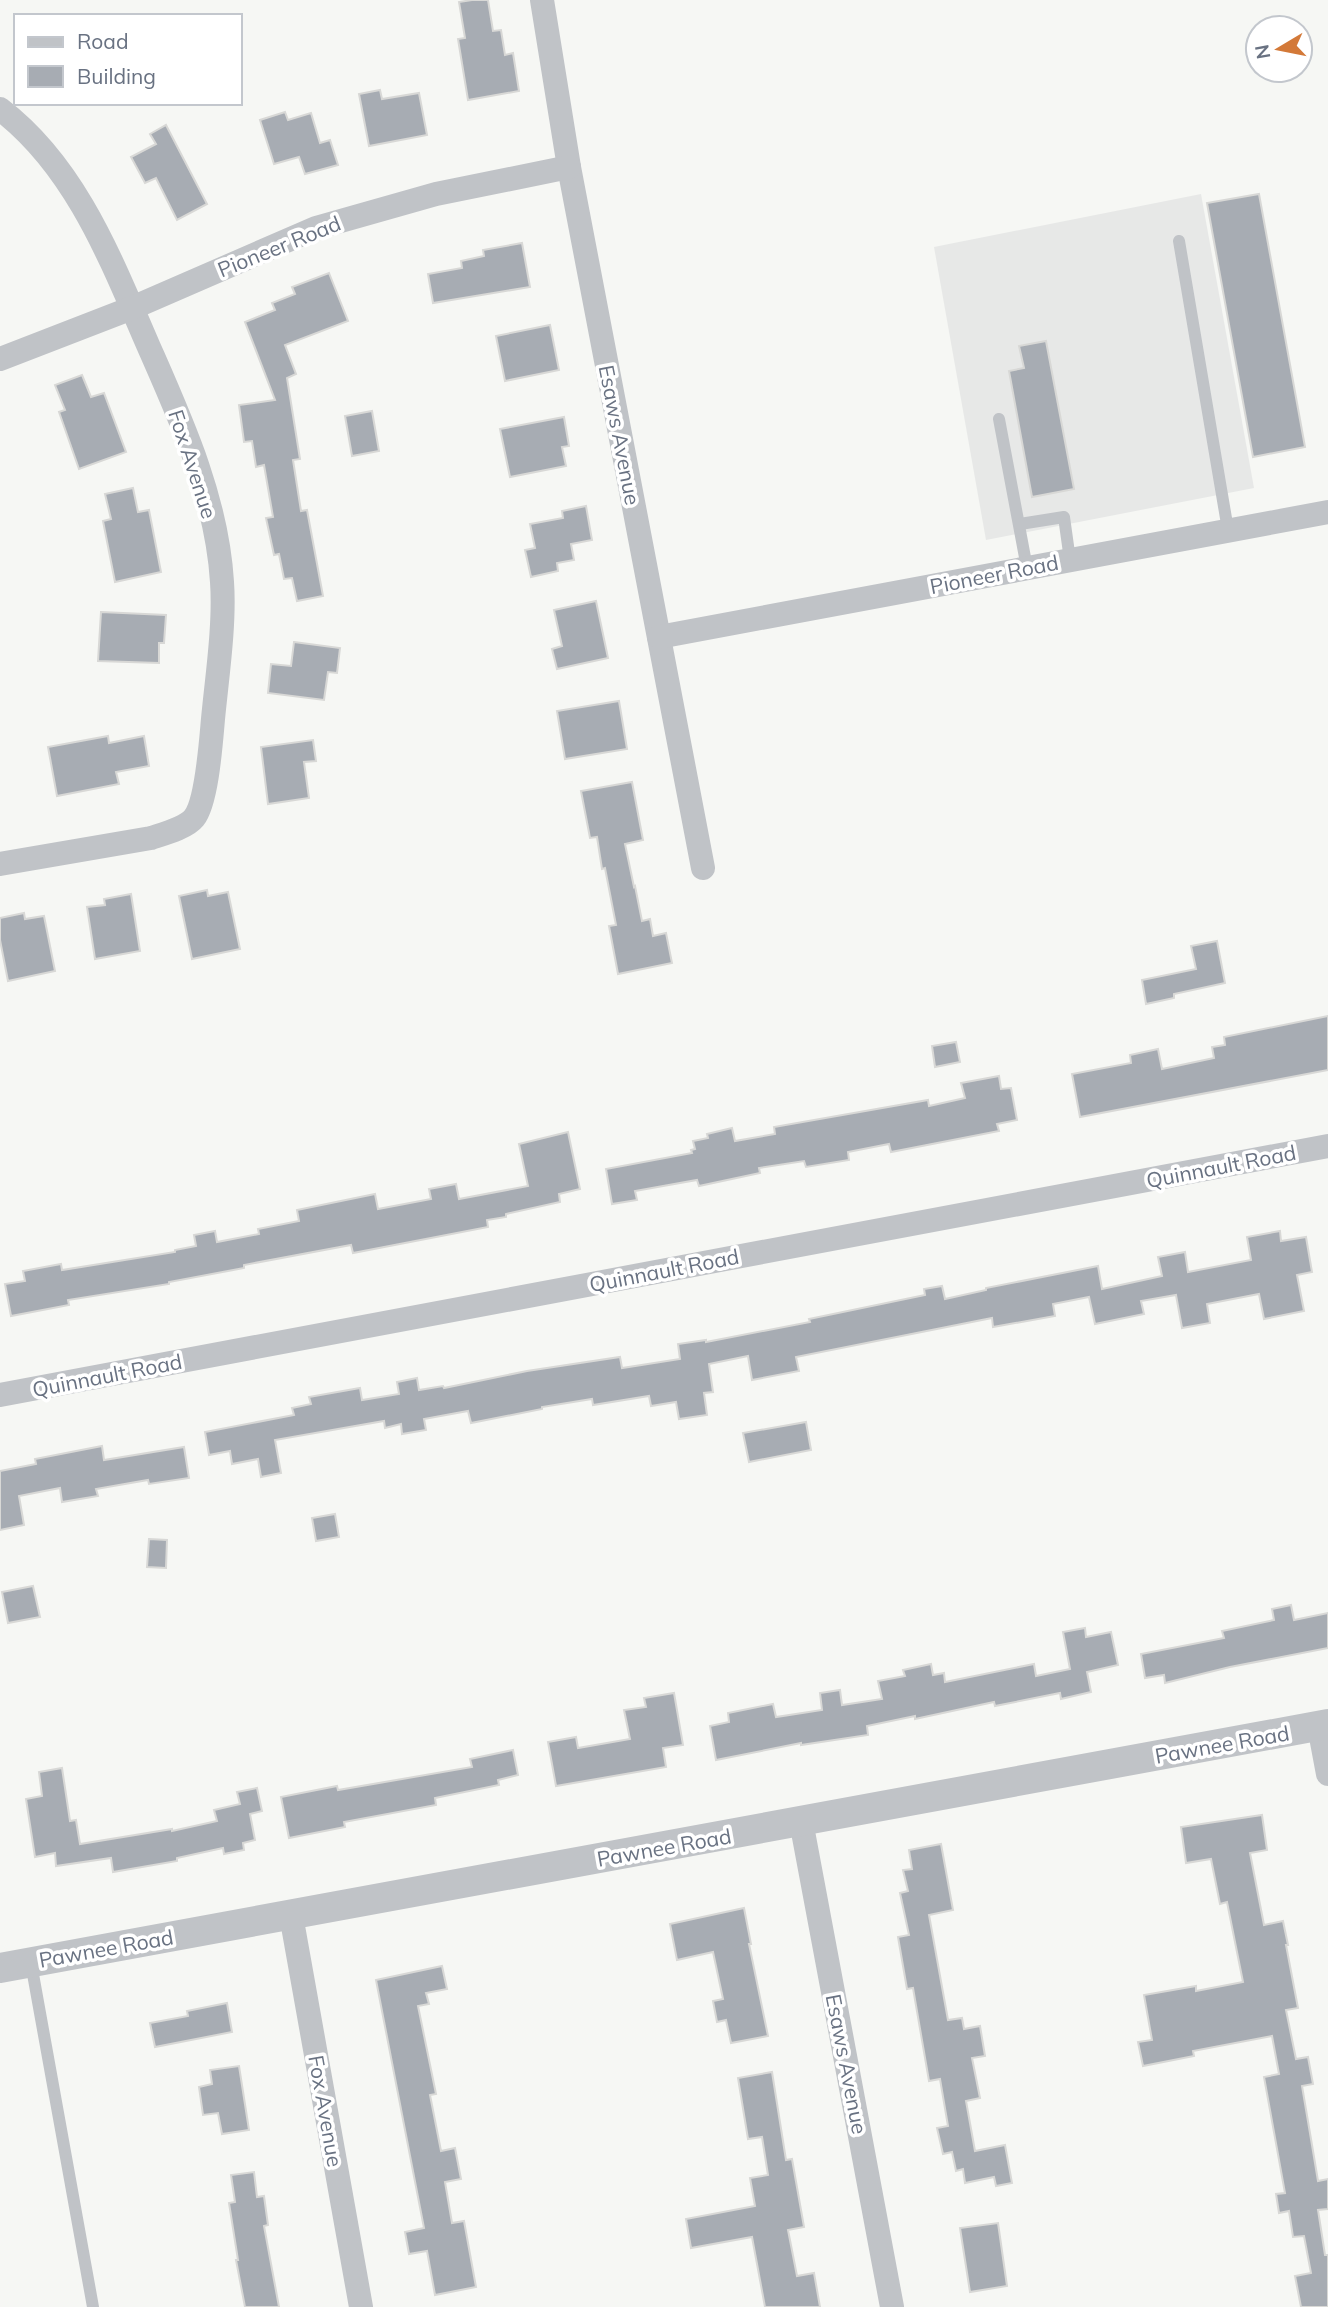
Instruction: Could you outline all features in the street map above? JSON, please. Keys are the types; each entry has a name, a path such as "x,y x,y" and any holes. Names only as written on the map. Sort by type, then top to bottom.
{"street":[{"name":"Esaws Avenue","path":"542,0 569,167 703,868"},
{"name":"Fox Avenue","path":"0,109 14,119 49,158 80,201 103,241 184,429 201,478 216,536 223,583 220,652 204,793 194,818 173,831 151,838 0,864"},
{"name":"Pioneer Road","path":"0,359 132,308 316,228 436,194 569,167"},
{"name":"Pioneer Road","path":"659,637 1328,512"},
{"name":"Quinnault Road","path":"0,1395 1328,1146"},
{"path":"1324,1725 1328,1774"},
{"name":"Pawnee Road","path":"0,1968 1324,1725"},
{"name":"Esaws Avenue","path":"801,1821 892,2307"},
{"name":"Fox Avenue","path":"291,1915 361,2307"}],"lane":[{"path":"1179,241 1228,530"},
{"path":"999,419 1027,568"},
{"path":"1020,524 1064,517 1070,560"},
{"path":"31,1962 93,2307"}],"shaded area":[{"path":"1201,194 1254,488 986,540 934,247"}],"building":[{"path":"488,0 493,31 501,30 505,55 513,53 519,91 468,100 458,39 465,38 459,2"},
{"path":"380,90 382,99 419,93 427,135 369,146 359,94"},
{"path":"285,112 288,120 311,113 320,143 330,140 338,165 305,174 299,157 274,164 260,120"},
{"path":"166,125 207,204 177,220 156,178 145,183 131,157 156,144 150,134"},
{"path":"1259,194 1305,447 1253,457 1207,203"},
{"path":"522,243 530,287 433,303 428,274 462,268 461,261 484,256 483,250"},
{"path":"329,273 348,321 285,345 296,374 287,378 300,459 293,460 301,511 307,510 323,596 297,601 292,578 284,579 279,554 274,555 266,518 273,517 264,465 256,467 252,441 244,442 239,405 275,400 245,322 275,310 272,303 295,294 292,287"},
{"path":"550,325 559,370 505,381 496,336"},
{"path":"1046,341 1074,489 1032,497 1009,371 1024,368 1019,346"},
{"path":"82,375 91,397 104,393 126,452 79,469 59,412 65,410 55,385"},
{"path":"372,411 379,451 352,456 345,416"},
{"path":"564,417 569,446 562,447 566,466 510,477 500,429"},
{"path":"133,488 138,512 149,510 161,572 115,582 103,521 111,519 105,494"},
{"path":"586,506 592,540 571,544 574,560 557,563 558,571 531,577 525,550 535,548 530,524 563,518 562,511"},
{"path":"596,601 608,658 557,669 552,649 562,646 554,610"},
{"path":"101,612 166,615 164,643 159,643 159,663 98,661"},
{"path":"294,642 340,648 337,673 328,672 324,700 268,693 271,664 291,666"},
{"path":"619,701 627,749 565,759 557,711"},
{"path":"108,736 109,743 144,736 149,766 116,772 119,784 57,796 48,747"},
{"path":"313,740 316,761 304,762 309,798 268,804 261,747"},
{"path":"632,782 643,840 625,844 634,887 642,921 650,919 653,936 666,933 672,963 618,974 609,926 616,925 605,868 602,869 597,837 590,838 581,791"},
{"path":"207,890 208,896 228,892 240,949 192,959 179,896"},
{"path":"131,894 140,951 95,959 87,907 105,905 104,899"},
{"path":"24,913 25,919 44,916 55,971 8,981 0,940 0,918"},
{"path":"1217,941 1225,983 1174,994 1174,998 1146,1004 1142,980 1196,969 1191,946"},
{"path":"1328,1016 1328,1070 1080,1117 1072,1074 1131,1063 1130,1055 1158,1049 1162,1069 1214,1058 1212,1047 1225,1045 1224,1037"},
{"path":"956,1042 960,1062 935,1067 932,1046"},
{"path":"999,1076 1001,1089 1011,1088 1017,1120 997,1124 999,1131 891,1152 889,1144 848,1152 849,1160 806,1167 804,1161 759,1168 760,1173 699,1186 697,1180 635,1191 637,1200 612,1204 606,1169 692,1153 691,1150 695,1149 693,1141 708,1138 707,1134 732,1128 735,1141 775,1134 774,1127 928,1100 929,1106 965,1098 961,1083"},
{"path":"568,1132 580,1189 559,1194 560,1202 487,1220 488,1227 353,1253 351,1245 244,1265 244,1268 169,1284 68,1300 69,1305 11,1316 5,1284 25,1281 23,1271 61,1264 62,1270 175,1252 196,1246 194,1235 215,1231 217,1242 259,1234 258,1229 299,1221 297,1210 375,1194 378,1209 431,1199 429,1189 456,1184 459,1199 528,1186 519,1144"},
{"path":"1280,1231 1281,1241 1306,1237 1312,1272 1297,1275 1304,1311 1264,1319 1259,1294 1207,1304 1210,1323 1182,1328 1176,1295 1141,1301 1144,1314 1095,1324 1089,1297 1053,1304 1055,1316 993,1327 992,1318 796,1357 799,1371 752,1380 748,1356 709,1364 713,1392 704,1393 707,1415 679,1419 676,1402 651,1406 649,1396 593,1405 592,1399 471,1423 468,1411 424,1419 426,1430 402,1434 401,1424 385,1428 384,1421 275,1440 281,1473 261,1477 258,1459 232,1464 230,1451 209,1455 205,1432 294,1415 292,1408 311,1404 309,1397 360,1388 362,1400 399,1394 397,1382 417,1378 419,1390 620,1357 622,1368 680,1359 678,1344 706,1342 810,1322 809,1319 925,1295 924,1289 942,1286 945,1299 986,1288 1098,1266 1102,1289 1162,1276 1158,1257 1185,1252 1188,1272 1251,1260 1247,1237"},
{"path":"806,1422 811,1450 749,1462 743,1433"},
{"path":"102,1446 104,1460 184,1447 189,1478 149,1484 148,1480 96,1489 98,1496 62,1502 60,1488 19,1496 24,1525 0,1530 0,1471 36,1464 35,1459"},
{"path":"335,1514 339,1537 316,1541 312,1518"},
{"path":"149,1539 167,1540 166,1568 147,1567"},
{"path":"33,1586 40,1617 8,1623 2,1592"},
{"path":"1291,1605 1294,1620 1328,1613 1328,1648 1165,1683 1164,1675 1145,1678 1141,1654 1224,1638 1222,1631 1274,1620 1272,1609"},
{"path":"1085,1628 1086,1637 1111,1632 1118,1665 1087,1672 1091,1692 1061,1699 1060,1693 995,1706 994,1702 915,1719 915,1716 867,1726 868,1735 801,1743 716,1760 710,1726 729,1722 728,1713 773,1704 776,1717 822,1710 820,1693 840,1690 842,1705 882,1699 878,1681 905,1676 903,1670 931,1664 933,1675 944,1673 945,1682 1034,1664 1036,1676 1070,1669 1063,1632"},
{"path":"674,1693 683,1745 663,1748 666,1767 556,1786 548,1742 576,1737 578,1748 630,1739 624,1710 646,1707 644,1698"},
{"path":"513,1750 518,1775 498,1780 499,1785 435,1798 436,1805 344,1822 345,1827 289,1838 281,1797 337,1786 338,1790 472,1767 470,1759"},
{"path":"62,1768 70,1821 76,1820 80,1844 172,1831 217,1821 214,1810 240,1804 237,1792 257,1788 262,1811 250,1814 255,1840 243,1843 244,1850 224,1854 223,1848 177,1858 177,1861 113,1872 111,1858 56,1866 55,1853 35,1857 26,1799 42,1796 39,1772"},
{"path":"1262,1815 1267,1850 1250,1853 1264,1925 1283,1921 1298,2008 1286,2010 1296,2059 1308,2057 1313,2084 1302,2086 1318,2181 1328,2179 1328,2209 1318,2210 1325,2255 1328,2255 1328,2307 1301,2307 1295,2276 1311,2273 1304,2236 1293,2237 1289,2211 1279,2213 1276,2194 1285,2193 1264,2077 1279,2074 1272,2036 1193,2051 1194,2056 1143,2066 1138,2042 1152,2040 1144,1995 1196,1986 1196,1991 1243,1982 1227,1902 1220,1904 1211,1859 1186,1863 1181,1827"},
{"path":"941,1844 953,1910 929,1915 948,2020 962,2018 964,2029 980,2026 985,2056 972,2058 980,2098 966,2101 975,2151 1005,2145 1012,2183 996,2186 994,2177 965,2183 963,2169 956,2171 952,2152 943,2154 937,2128 948,2126 940,2079 929,2081 913,1988 907,1989 898,1937 909,1935 900,1893 908,1891 903,1870 912,1869 909,1850"},
{"path":"744,1908 768,2036 731,2043 726,2020 717,2022 713,2001 723,1999 713,1952 677,1960 670,1924"},
{"path":"442,1966 447,1989 426,1993 429,2004 418,2006 436,2094 430,2095 441,2151 455,2148 461,2179 445,2182 452,2223 464,2221 476,2287 435,2295 427,2251 409,2254 405,2232 424,2228 376,1980"},
{"path":"227,2003 232,2032 155,2047 150,2023 188,2016 187,2011"},
{"path":"239,2066 249,2130 222,2134 218,2113 203,2115 199,2087 212,2084 210,2070"},
{"path":"772,2072 786,2160 792,2159 804,2227 788,2230 797,2276 814,2273 820,2307 765,2307 752,2237 691,2248 686,2219 755,2206 750,2178 768,2175 762,2137 748,2139 738,2078"},
{"path":"254,2172 257,2197 264,2196 268,2225 264,2226 279,2307 245,2307 236,2260 229,2203 235,2202 231,2175"},
{"path":"998,2223 1007,2286 970,2292 960,2228"}]}
